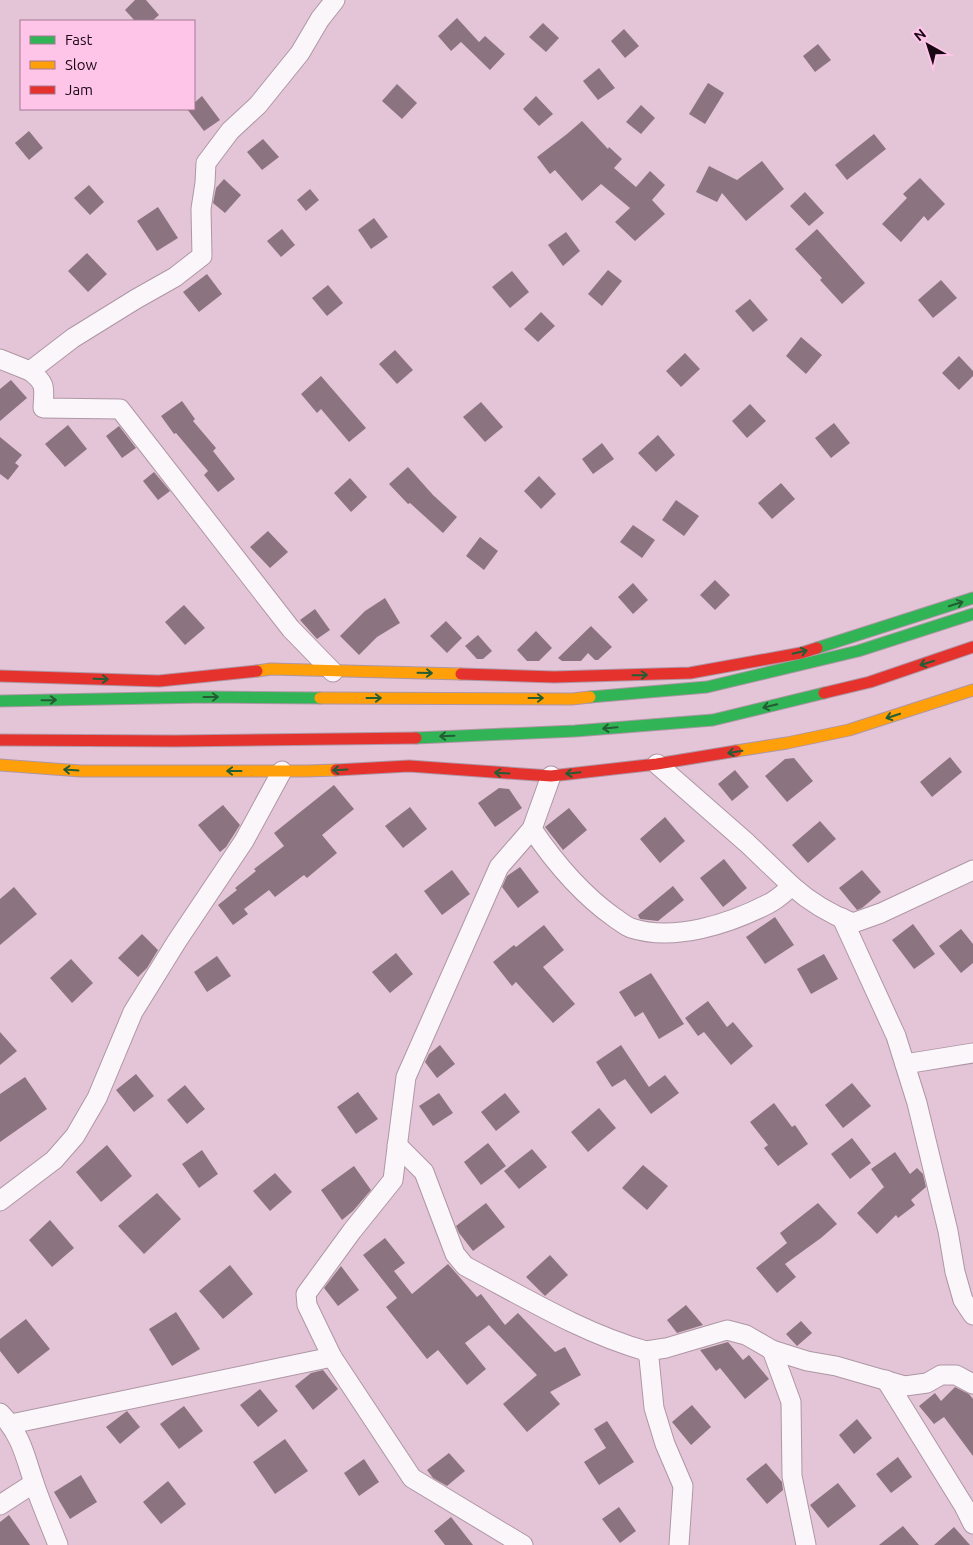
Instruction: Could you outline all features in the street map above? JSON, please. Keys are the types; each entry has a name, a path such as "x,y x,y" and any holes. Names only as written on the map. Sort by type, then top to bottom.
{"main road":[{"path":"0,676 159,681 272,669 554,677 690,673 801,653 973,598"},
{"path":"0,701 205,697 572,699 707,687 858,651 973,614"},
{"path":"0,740 398,739 575,731 713,720 870,682 973,648"},
{"path":"0,765 81,771 282,771 409,766 551,776 657,764 787,743 849,730 973,690"}],"street":[{"path":"30,371 73,338 136,298 175,277 202,256 201,209 206,163 230,131 258,105 300,52 320,19 335,0"},
{"path":"0,359 30,371 41,379 44,390 43,408 120,409 291,629 333,672"},
{"path":"657,764 747,843 808,901 853,923 973,870"},
{"path":"0,1201 54,1160 75,1136 97,1098 133,1012 244,841 282,771"},
{"path":"523,1545 412,1478 332,1357 307,1305 306,1294 352,1231 393,1180 406,1077 499,867 532,828 551,776"},
{"path":"532,828 569,877 598,906 630,928 659,932 699,930 769,904 792,886"},
{"path":"842,918 896,1036 917,1103 948,1231 955,1272 963,1300 973,1315"},
{"path":"905,1064 973,1053"},
{"path":"397,1145 424,1172 455,1254 465,1266 619,1343 646,1351 666,1348 727,1330 746,1335 772,1350 905,1386 927,1383 941,1375 956,1375 973,1384"},
{"path":"772,1350 790,1402 792,1476 806,1545"},
{"path":"646,1351 650,1358 654,1408 665,1444 683,1486 679,1545"},
{"path":"58,1545 34,1483 26,1453 5,1419 332,1357"},
{"path":"886,1380 973,1524"},
{"path":"0,1505 34,1483"}],"building":[{"path":"135,0 146,0 159,15 153,20 134,20 125,10"},
{"path":"457,18 479,42 485,36 505,54 490,70 461,42 451,51 438,36"},
{"path":"543,23 559,38 546,52 529,37"},
{"path":"624,29 639,46 625,58 611,41"},
{"path":"818,44 831,60 815,72 803,56"},
{"path":"599,68 615,88 598,100 583,81"},
{"path":"708,83 724,93 705,124 689,114"},
{"path":"397,84 417,103 402,119 382,101"},
{"path":"202,96 220,120 204,131 188,110 195,110 195,102"},
{"path":"536,96 553,114 539,126 523,109"},
{"path":"641,105 655,118 641,134 626,122"},
{"path":"582,121 608,149 609,147 622,159 614,168 636,187 650,171 665,185 652,200 665,214 635,241 615,222 630,208 601,184 582,201 555,170 550,174 537,157"},
{"path":"29,131 43,148 29,160 15,143"},
{"path":"874,134 886,149 847,180 835,165"},
{"path":"263,139 279,157 262,170 247,152"},
{"path":"762,161 784,189 746,221 722,193 717,202 696,192 709,166 737,180"},
{"path":"920,178 945,204 928,221 924,216 901,242 882,224 907,198 903,194"},
{"path":"224,179 241,195 225,213 213,203 216,188"},
{"path":"89,185 104,202 90,215 74,198"},
{"path":"310,189 319,200 306,211 297,200"},
{"path":"805,192 824,213 809,226 790,206"},
{"path":"158,207 178,238 157,251 137,221"},
{"path":"374,218 388,237 371,249 358,230"},
{"path":"282,229 295,245 281,257 267,241"},
{"path":"817,229 865,283 842,304 820,280 822,278 795,249"},
{"path":"566,232 580,251 563,266 548,245"},
{"path":"87,253 107,274 88,292 68,271"},
{"path":"608,270 622,281 602,306 588,294"},
{"path":"512,271 529,292 510,308 492,287"},
{"path":"207,274 222,294 199,312 183,292"},
{"path":"941,280 957,298 933,318 918,300"},
{"path":"328,285 343,303 327,316 312,298"},
{"path":"750,299 768,320 753,332 735,311"},
{"path":"541,312 555,326 538,342 524,329"},
{"path":"801,337 822,355 806,374 786,356"},
{"path":"395,350 413,370 397,384 379,364"},
{"path":"685,353 700,369 681,387 666,371"},
{"path":"959,356 973,371 973,376 959,390 942,373"},
{"path":"321,376 366,428 349,442 321,409 317,413 301,394"},
{"path":"11,380 27,398 0,421 0,389"},
{"path":"182,401 195,419 193,421 216,448 213,451 235,479 218,492 204,475 208,471 176,433 174,434 161,416"},
{"path":"481,402 503,427 485,442 463,417"},
{"path":"750,404 766,421 747,438 732,421"},
{"path":"834,423 850,443 831,458 815,438"},
{"path":"68,425 87,449 65,467 45,444"},
{"path":"119,426 136,448 122,458 106,436"},
{"path":"658,435 675,455 656,472 638,453"},
{"path":"0,437 22,455 15,463 19,466 8,480 0,474"},
{"path":"602,443 614,459 593,474 582,459"},
{"path":"408,467 433,495 457,517 443,533 410,503 408,504 389,484"},
{"path":"154,472 170,491 158,500 143,481"},
{"path":"539,476 556,494 541,509 524,491"},
{"path":"350,478 367,497 351,512 334,493"},
{"path":"781,483 795,499 772,519 758,503"},
{"path":"676,500 699,516 684,536 662,520"},
{"path":"633,525 655,540 642,558 620,542"},
{"path":"268,531 288,552 270,568 250,547"},
{"path":"480,537 498,551 484,570 466,556"},
{"path":"715,580 730,595 715,610 700,595"},
{"path":"633,583 648,600 633,614 618,597"},
{"path":"385,598 400,623 377,637 359,655 340,636 365,611"},
{"path":"184,605 205,628 185,645 165,622"},
{"path":"315,609 330,630 317,639 300,620"},
{"path":"446,621 462,638 447,653 430,636"},
{"path":"591,626 612,647 598,660 595,660 588,653 581,661 562,661 558,658"},
{"path":"536,631 552,648 539,661 527,661 517,650"},
{"path":"478,635 492,651 483,659 477,659 465,646"},
{"path":"950,757 962,772 932,797 920,782"},
{"path":"794,758 813,781 787,802 765,776 785,759"},
{"path":"735,770 749,787 732,801 718,784"},
{"path":"334,785 354,809 322,835 337,853 307,878 304,875 275,897 269,890 244,909 248,914 233,925 218,905 256,871 254,869 284,846 274,833"},
{"path":"499,788 509,789 522,808 495,827 478,803"},
{"path":"223,805 240,825 226,847 220,852 198,825"},
{"path":"410,807 427,829 403,848 385,826"},
{"path":"569,808 587,830 563,850 545,827"},
{"path":"665,817 685,841 660,863 640,839"},
{"path":"820,821 836,839 808,863 792,845"},
{"path":"724,859 747,888 723,907 700,878"},
{"path":"520,867 539,892 518,908 502,887 507,876"},
{"path":"452,870 470,894 442,915 424,891"},
{"path":"862,870 881,892 857,910 839,888"},
{"path":"673,886 684,900 658,921 640,919 638,915"},
{"path":"14,887 37,914 0,945 0,899"},
{"path":"775,917 794,945 765,964 746,937"},
{"path":"913,924 935,954 914,969 892,940"},
{"path":"544,925 564,950 543,967 575,1004 553,1023 516,982 512,986 493,962"},
{"path":"961,929 973,944 973,963 961,973 939,946"},
{"path":"142,934 158,950 147,968 138,977 118,958"},
{"path":"396,953 413,974 390,993 372,972"},
{"path":"824,954 838,979 811,994 797,969"},
{"path":"217,956 231,976 207,992 194,972"},
{"path":"71,959 93,983 72,1003 50,978"},
{"path":"651,973 684,1024 659,1039 643,1012 635,1017 619,992"},
{"path":"708,1001 727,1027 733,1022 753,1046 731,1065 704,1032 698,1036 685,1018"},
{"path":"0,1032 17,1051 0,1065"},
{"path":"440,1045 455,1064 437,1078 425,1062 429,1054"},
{"path":"621,1045 649,1087 665,1075 679,1093 651,1114 625,1079 612,1087 596,1062"},
{"path":"136,1074 154,1096 134,1112 116,1090"},
{"path":"25,1077 47,1109 0,1142 0,1094"},
{"path":"852,1083 871,1106 843,1128 825,1105"},
{"path":"185,1085 205,1109 187,1124 167,1100"},
{"path":"358,1092 378,1119 356,1134 337,1107"},
{"path":"439,1093 453,1113 433,1126 419,1106"},
{"path":"505,1093 520,1112 496,1131 481,1112"},
{"path":"774,1103 792,1127 795,1125 808,1144 778,1166 764,1148 768,1145 750,1122"},
{"path":"599,1108 616,1128 588,1152 571,1132"},
{"path":"852,1138 871,1163 850,1179 831,1154"},
{"path":"488,1143 506,1166 481,1185 464,1162"},
{"path":"107,1145 132,1176 101,1202 76,1172"},
{"path":"532,1149 547,1167 519,1189 504,1171"},
{"path":"202,1150 218,1174 199,1188 182,1164"},
{"path":"895,1152 910,1174 917,1168 923,1174 926,1187 911,1200 915,1205 898,1218 896,1215 877,1234 857,1213 884,1187 871,1169"},
{"path":"643,1165 668,1186 647,1210 622,1188"},
{"path":"354,1166 371,1190 353,1211 342,1220 321,1190"},
{"path":"275,1173 292,1192 270,1211 253,1191"},
{"path":"157,1193 181,1219 144,1254 118,1226"},
{"path":"486,1203 505,1227 473,1251 456,1226"},
{"path":"818,1203 837,1224 785,1264 796,1277 777,1293 756,1268 787,1243 780,1233"},
{"path":"50,1220 74,1248 52,1267 29,1240"},
{"path":"385,1238 405,1263 394,1271 412,1294 448,1264 477,1297 481,1294 505,1325 518,1313 555,1352 565,1347 581,1375 550,1392 560,1404 527,1432 503,1404 537,1375 489,1325 465,1343 486,1369 467,1385 438,1350 427,1359 386,1307 397,1298 363,1255"},
{"path":"550,1255 568,1275 545,1296 526,1277"},
{"path":"230,1265 253,1294 223,1319 199,1291"},
{"path":"341,1266 359,1290 338,1306 324,1288"},
{"path":"686,1305 703,1325 677,1333 667,1320"},
{"path":"176,1312 200,1349 172,1366 149,1329"},
{"path":"26,1319 50,1349 18,1374 0,1351 0,1339"},
{"path":"801,1321 812,1333 797,1346 786,1334"},
{"path":"728,1342 743,1360 749,1355 769,1379 745,1399 720,1368 716,1371 700,1350"},
{"path":"323,1370 338,1389 313,1410 295,1386 311,1373"},
{"path":"955,1387 969,1394 973,1399 973,1456 944,1417 934,1424 919,1406 935,1393 941,1401"},
{"path":"260,1389 278,1411 258,1427 240,1405"},
{"path":"692,1405 711,1427 691,1445 672,1422"},
{"path":"184,1406 203,1431 179,1449 160,1424"},
{"path":"127,1411 140,1427 120,1444 106,1427"},
{"path":"857,1419 872,1438 854,1454 839,1435"},
{"path":"607,1421 634,1462 599,1485 584,1462 606,1448 594,1429"},
{"path":"285,1439 308,1471 275,1494 253,1462"},
{"path":"449,1453 465,1471 447,1486 433,1478 427,1470"},
{"path":"898,1457 912,1477 891,1493 876,1474"},
{"path":"364,1459 379,1482 359,1496 344,1473"},
{"path":"766,1463 782,1482 783,1490 767,1504 746,1479"},
{"path":"81,1475 97,1502 70,1519 54,1492"},
{"path":"168,1481 186,1504 161,1524 143,1502"},
{"path":"838,1483 856,1506 828,1528 810,1505"},
{"path":"619,1507 636,1531 620,1543 602,1519"},
{"path":"9,1515 30,1545 0,1545 0,1522"},
{"path":"451,1517 473,1545 445,1545 434,1531"},
{"path":"903,1526 919,1545 879,1545"},
{"path":"954,1527 970,1545 934,1545"}],"traffic: fast":[{"path":"817,648 973,598"},
{"path":"590,697 707,687 858,651 973,614"},
{"path":"416,738 575,731 713,720 824,693"},
{"path":"0,701 205,697 320,698"}],"traffic: slow":[{"path":"257,671 271,669 461,674"},
{"path":"736,751 849,730 973,690"},
{"path":"320,698 572,699 590,697"},
{"path":"0,765 81,771 336,770"}],"traffic: jam":[{"path":"824,693 870,682 973,647"},
{"path":"461,674 554,677 690,673 801,653 817,648"},
{"path":"0,676 159,681 257,671"},
{"path":"0,740 175,741 416,738"},
{"path":"336,770 409,766 551,776 657,764 736,751"}]}
